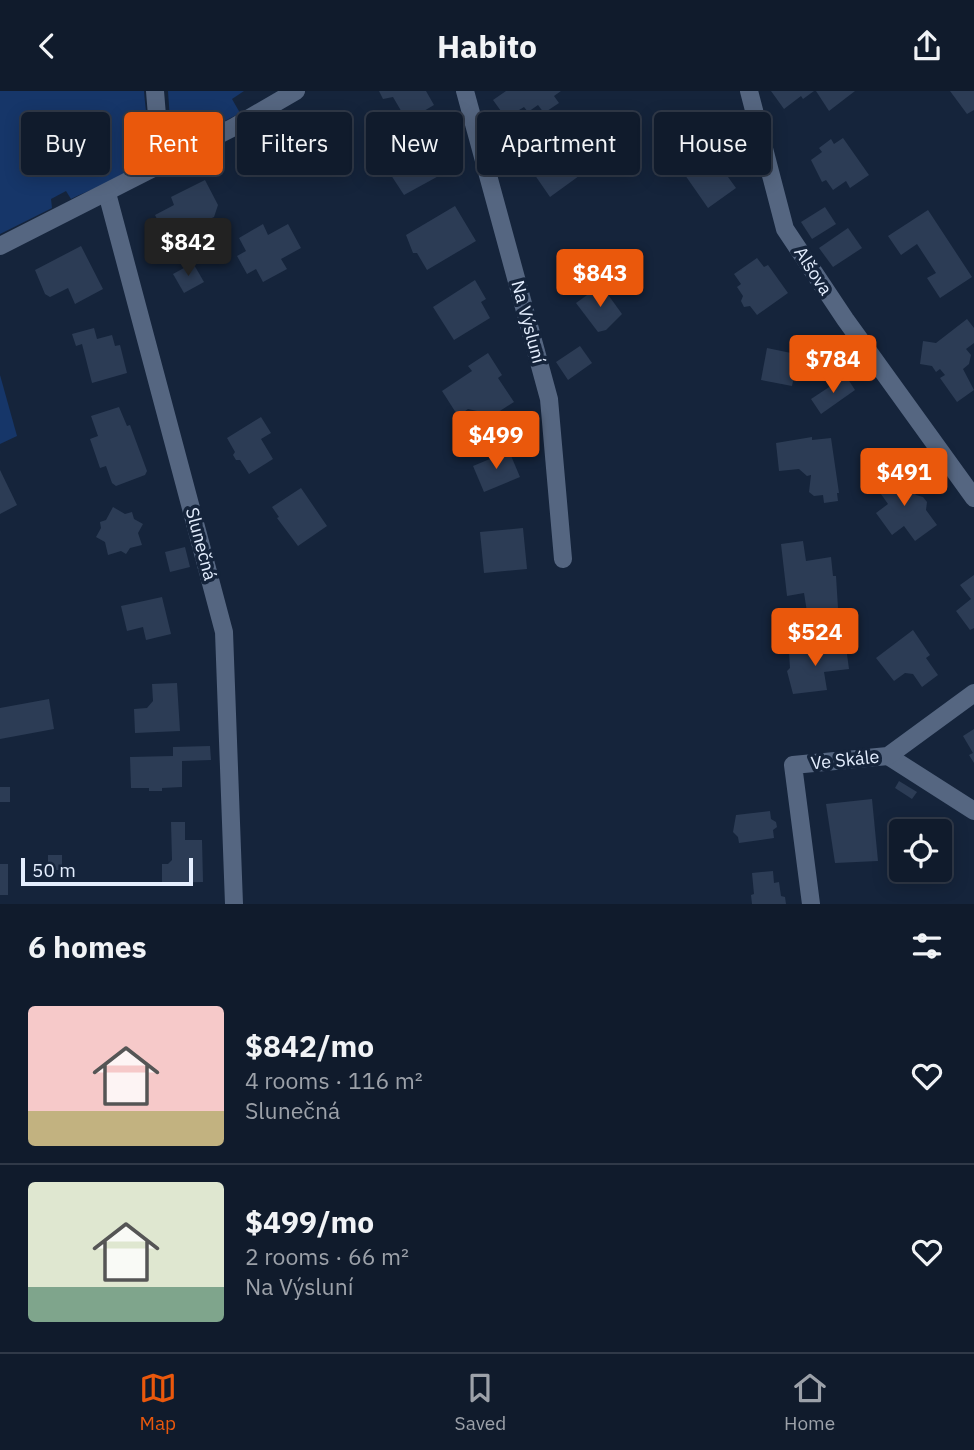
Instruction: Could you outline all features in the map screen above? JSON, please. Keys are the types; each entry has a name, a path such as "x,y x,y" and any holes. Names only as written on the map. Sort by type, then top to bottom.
{"street":[{"path":"155,91 157,112"},
{"path":"223,133 296,91"},
{"name":"Na Výsluní","path":"465,91 549,399 563,559"},
{"name":"Alšova","path":"749,91 785,229 845,319 974,498"},
{"path":"0,246 142,175"},
{"name":"Slunečná","path":"107,193 224,632 234,904"},
{"name":"Ve Skále","path":"811,904 793,765 888,756 974,693"},
{"path":"888,756 974,811"}],"shaded area":[{"path":"0,91 144,91 146,112 124,112 124,174 71,199 66,191 51,199 52,208 0,234"},
{"path":"168,91 244,91 232,99 239,112 223,122 223,112 169,112"},
{"path":"0,375 17,436 0,444"}],"building":[{"path":"379,91 426,91 434,105 422,112 402,112 393,97 383,99"},
{"path":"506,91 561,91 554,96 559,103 546,112 538,105 528,112 524,107 516,112 502,112 493,100"},
{"path":"771,91 814,91 803,99 801,96 784,109"},
{"path":"816,91 855,91 829,111"},
{"path":"950,91 974,91 974,110 967,114"},
{"path":"843,138 869,175 850,188 846,181 833,190 826,180 822,182 811,160 822,152 819,148 831,139 834,144"},
{"path":"391,175 440,175 404,195"},
{"path":"535,175 580,175 550,197"},
{"path":"685,175 731,175 728,177 736,188 708,208"},
{"path":"205,180 218,205 214,217 181,233 183,238 170,245 155,215 174,205 171,197"},
{"path":"455,206 476,241 427,270 417,253 413,253 406,235"},
{"path":"825,207 836,224 812,239 801,222"},
{"path":"928,210 972,277 940,298 927,278 936,273 917,244 901,255 888,236"},
{"path":"263,224 268,235 288,224 301,248 281,259 287,269 263,282 256,269 247,274 237,256 246,251 239,238"},
{"path":"848,228 862,248 833,267 819,248"},
{"path":"81,246 103,289 75,304 68,288 50,297 45,294 35,270"},
{"path":"757,258 764,267 768,265 788,293 757,315 750,306 744,307 741,301 743,296 737,287 741,284 734,274"},
{"path":"193,263 204,282 184,293 173,274"},
{"path":"475,280 486,299 481,302 490,318 454,340 433,307"},
{"path":"601,285 622,314 606,330 598,332 576,303"},
{"path":"967,319 974,328 974,343 966,349 971,355 969,364 963,369 974,390 957,402 940,378 945,375 940,369 936,372 932,366 920,364 923,341 936,343"},
{"path":"94,328 97,339 112,335 115,346 120,345 127,373 92,383 82,344 76,346 72,334"},
{"path":"580,346 592,363 568,380 556,362"},
{"path":"767,348 796,354 798,357 792,386 761,380"},
{"path":"488,353 502,375 498,378 514,402 484,421 477,411 468,409 458,416 442,391 472,371 468,366"},
{"path":"846,376 855,390 821,414 811,399"},
{"path":"119,407 127,426 130,425 147,471 145,475 116,486 112,483 106,466 100,468 90,439 98,436 91,416"},
{"path":"261,417 271,433 261,439 273,459 249,474 240,460 236,460 233,455 235,452 227,438"},
{"path":"812,437 812,440 831,438 838,501 824,503 823,495 814,496 809,492 811,475 807,476 799,469 779,471 776,443"},
{"path":"509,451 520,477 484,492 473,466"},
{"path":"0,470 17,505 0,514"},
{"path":"898,471 916,495 927,502 926,510 937,525 915,541 904,526 892,535 876,513 888,504 876,487"},
{"path":"301,488 327,526 298,546 272,507"},
{"path":"113,507 125,514 132,512 134,519 143,524 138,533 142,545 130,548 126,554 121,551 108,555 105,542 96,537 101,528 100,522 106,520"},
{"path":"523,528 527,569 484,573 480,532"},
{"path":"803,541 806,561 831,557 833,576 836,576 838,608 807,612 804,593 787,596 781,544"},
{"path":"185,547 190,567 170,572 165,552"},
{"path":"974,575 974,628 970,630 956,611 971,599 960,585"},
{"path":"162,597 171,634 146,640 143,627 127,631 121,606"},
{"path":"913,630 930,655 926,658 938,675 922,687 913,674 905,673 894,681 876,658"},
{"path":"846,647 849,669 824,672 827,690 793,694 787,671 790,668 789,652"},
{"path":"177,683 180,731 135,733 134,709 147,708 153,701 152,684"},
{"path":"49,699 54,729 0,739 0,708"},
{"path":"974,729 974,763 969,755 973,753 963,736"},
{"path":"210,746 211,760 182,761 182,787 162,788 162,791 131,788 130,757 173,756 173,747"},
{"path":"899,781 917,792 912,799 895,788"},
{"path":"0,787 10,787 10,802 0,802"},
{"path":"872,799 878,861 835,863 826,804"},
{"path":"770,811 771,819 776,822 777,827 773,830 774,838 739,843 733,832 736,815"},
{"path":"171,822 185,822 185,840 202,840 203,882 162,883 162,864 168,864 172,860"},
{"path":"48,855 62,855 62,870 48,870"},
{"path":"0,864 8,864 8,895 0,895"},
{"path":"773,871 774,883 779,882 781,896 785,897 786,904 752,904 752,873"}]}
